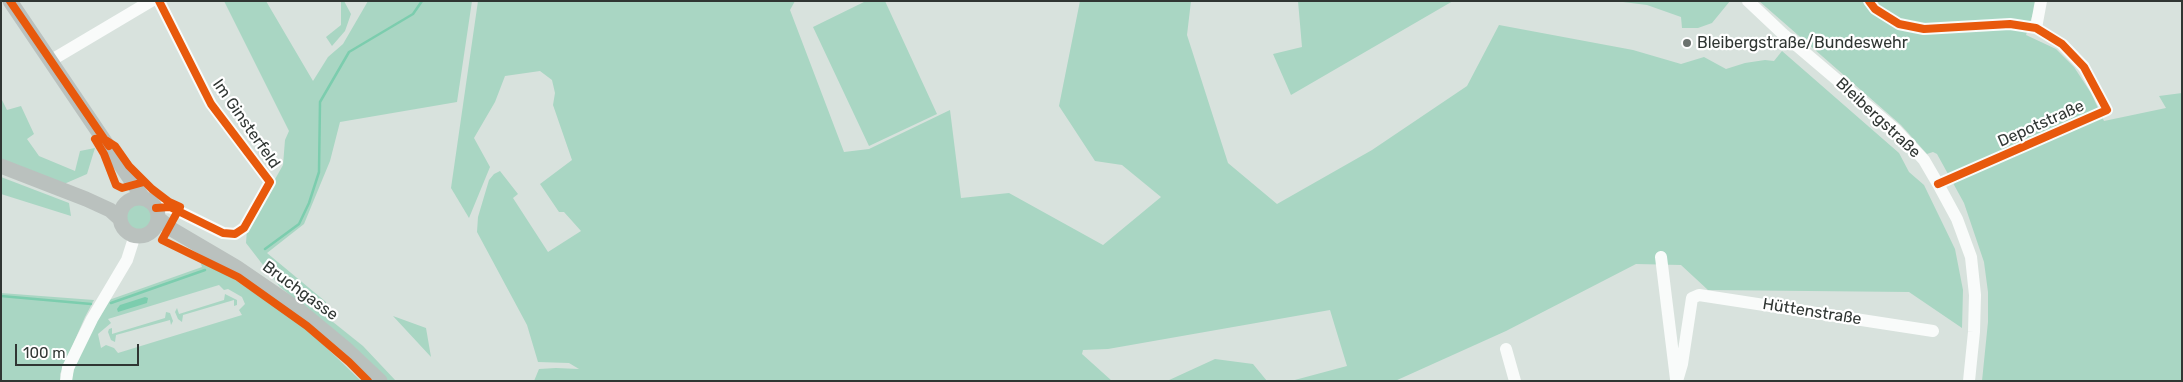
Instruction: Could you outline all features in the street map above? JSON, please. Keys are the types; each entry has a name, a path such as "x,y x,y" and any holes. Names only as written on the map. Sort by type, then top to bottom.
{"main road":[{"path":"1,166 86,198 110,204 129,206 150,201 157,213 156,226 144,235 135,235 125,229 129,206 124,170 10,1"},
{"name":"Bruchgasse","path":"157,213 191,242"},
{"name":"Bruchgasse","path":"151,231 165,233 191,242 236,267 299,310 345,348 380,381"}],"street":[{"path":"50,61 152,1"},
{"name":"Im Ginsterfeld","path":"157,213 170,207 219,232 235,234 244,228 270,182 211,104 159,1"},
{"name":"Bleibergstraße","path":"1748,1 1783,34 1896,130 1924,160 1938,184 1957,219 1971,257 1975,295 1974,332 1969,381"},
{"path":"1869,1 1874,9 1899,24 1924,29 2010,24 2036,28 2041,1"},
{"name":"Depotstraße","path":"1938,184 2107,110 2084,67 2062,44 2036,28"},
{"path":"66,381 68,368 92,319 127,260 135,235"},
{"path":"1661,257 1677,381"},
{"name":"Hüttenstraße","path":"1677,381 1682,364 1692,298 1699,295 1933,331"},
{"path":"1506,349 1515,381"}],"shaded area":[{"path":"224,1 266,1 313,81 328,57 343,44 368,1 472,1 457,102 340,122 330,161 304,224 267,253 326,302 328,318 363,346 396,381 388,381 336,333 280,287 246,243 247,229 283,165 285,140 289,131"},
{"path":"341,1 344,1 351,14 345,31 332,46 326,37 341,25"},
{"path":"478,1 795,1 790,10 844,152 869,149 950,110 961,198 1009,193 1103,245 1161,197 1122,165 1095,161 1059,106 1080,1 1191,1 1187,35 1228,163 1277,204 1372,150 1467,86 1499,25 1633,50 1681,64 1704,57 1726,69 1745,63 1765,60 1774,61 1782,51 1899,153 1909,172 1924,185 1955,249 1963,290 1962,328 1909,292 1708,290 1681,265 1636,264 1506,331 1395,381 1291,381 1347,366 1330,310 1108,349 1083,350 1082,354 1112,381 534,381 539,369 579,369 569,363 538,362 527,325 477,232 478,217 489,180 500,171 518,194 513,198 548,252 581,231 564,212 559,212 540,184 572,160 553,105 555,93 552,80 540,71 505,76 495,102 474,138 490,167 469,218 451,188"},
{"path":"866,1 885,1 937,114 869,146 813,27"},
{"path":"1298,1 1453,1 1291,95 1273,54 1302,47"},
{"path":"1615,1 1730,1 1712,23 1698,28 1682,28 1681,17 1647,5"},
{"path":"1759,1 2037,1 2026,35 2056,49 2074,67 2091,93 2104,121 2166,108 2159,96 2182,93 2182,381 1982,381 1988,322 1988,292 1984,262 1964,203 1937,154 1933,152 1927,154 1901,125"},
{"path":"1,98 7,110 21,106 34,134 27,139 39,156 75,171 80,151 95,148 87,174 64,184 1,160"},
{"path":"1,177 69,203 71,216 1,194"},
{"path":"139,203 149,207 153,217 149,227 139,231 129,227 125,217 129,207"},
{"path":"200,261 219,269 306,328 361,381 71,381 79,350 106,301 202,267","holes":["219,285 224,290 228,289 242,297 245,304 239,310 242,315 118,353 114,348 106,345 101,348 98,334 111,323 108,319"]},
{"path":"1,293 94,300 60,374 61,381 1,381"},
{"path":"225,294 237,300 237,305 234,306 234,300 183,315 182,322 178,319 175,312 177,308 179,314 224,300"},
{"path":"145,297 148,298 147,303 118,312 117,309 120,305"},
{"path":"166,312 170,313 173,321 171,325 170,320 116,335 115,342 111,340 108,332 109,329 112,328 112,334 165,318"},
{"path":"393,316 426,328 431,357"},
{"path":"1215,359 1253,364 1267,381 1167,381"}],"waterway":[{"path":"265,249 299,224 309,203 319,172 320,102 349,52 413,14 422,1"},
{"path":"111,303 205,270"},
{"path":"1,296 91,304"}],"cycle path":[{"path":"10,1 109,146"},
{"path":"156,208 170,207 223,233 235,234 244,228 270,182 211,104 159,1"},
{"path":"1869,1 1875,9 1899,24 1924,29 2010,24 2036,28 2062,44 2084,67 2107,110 1938,184"},
{"path":"95,139 104,154 116,185 122,188 144,182"},
{"path":"104,139 115,146 129,166 152,189 169,202 180,207 162,240 238,277 307,326 368,381"}],"place":[{"name":"Bleibergstraße/Bundeswehr","path":"1687,43"}]}
